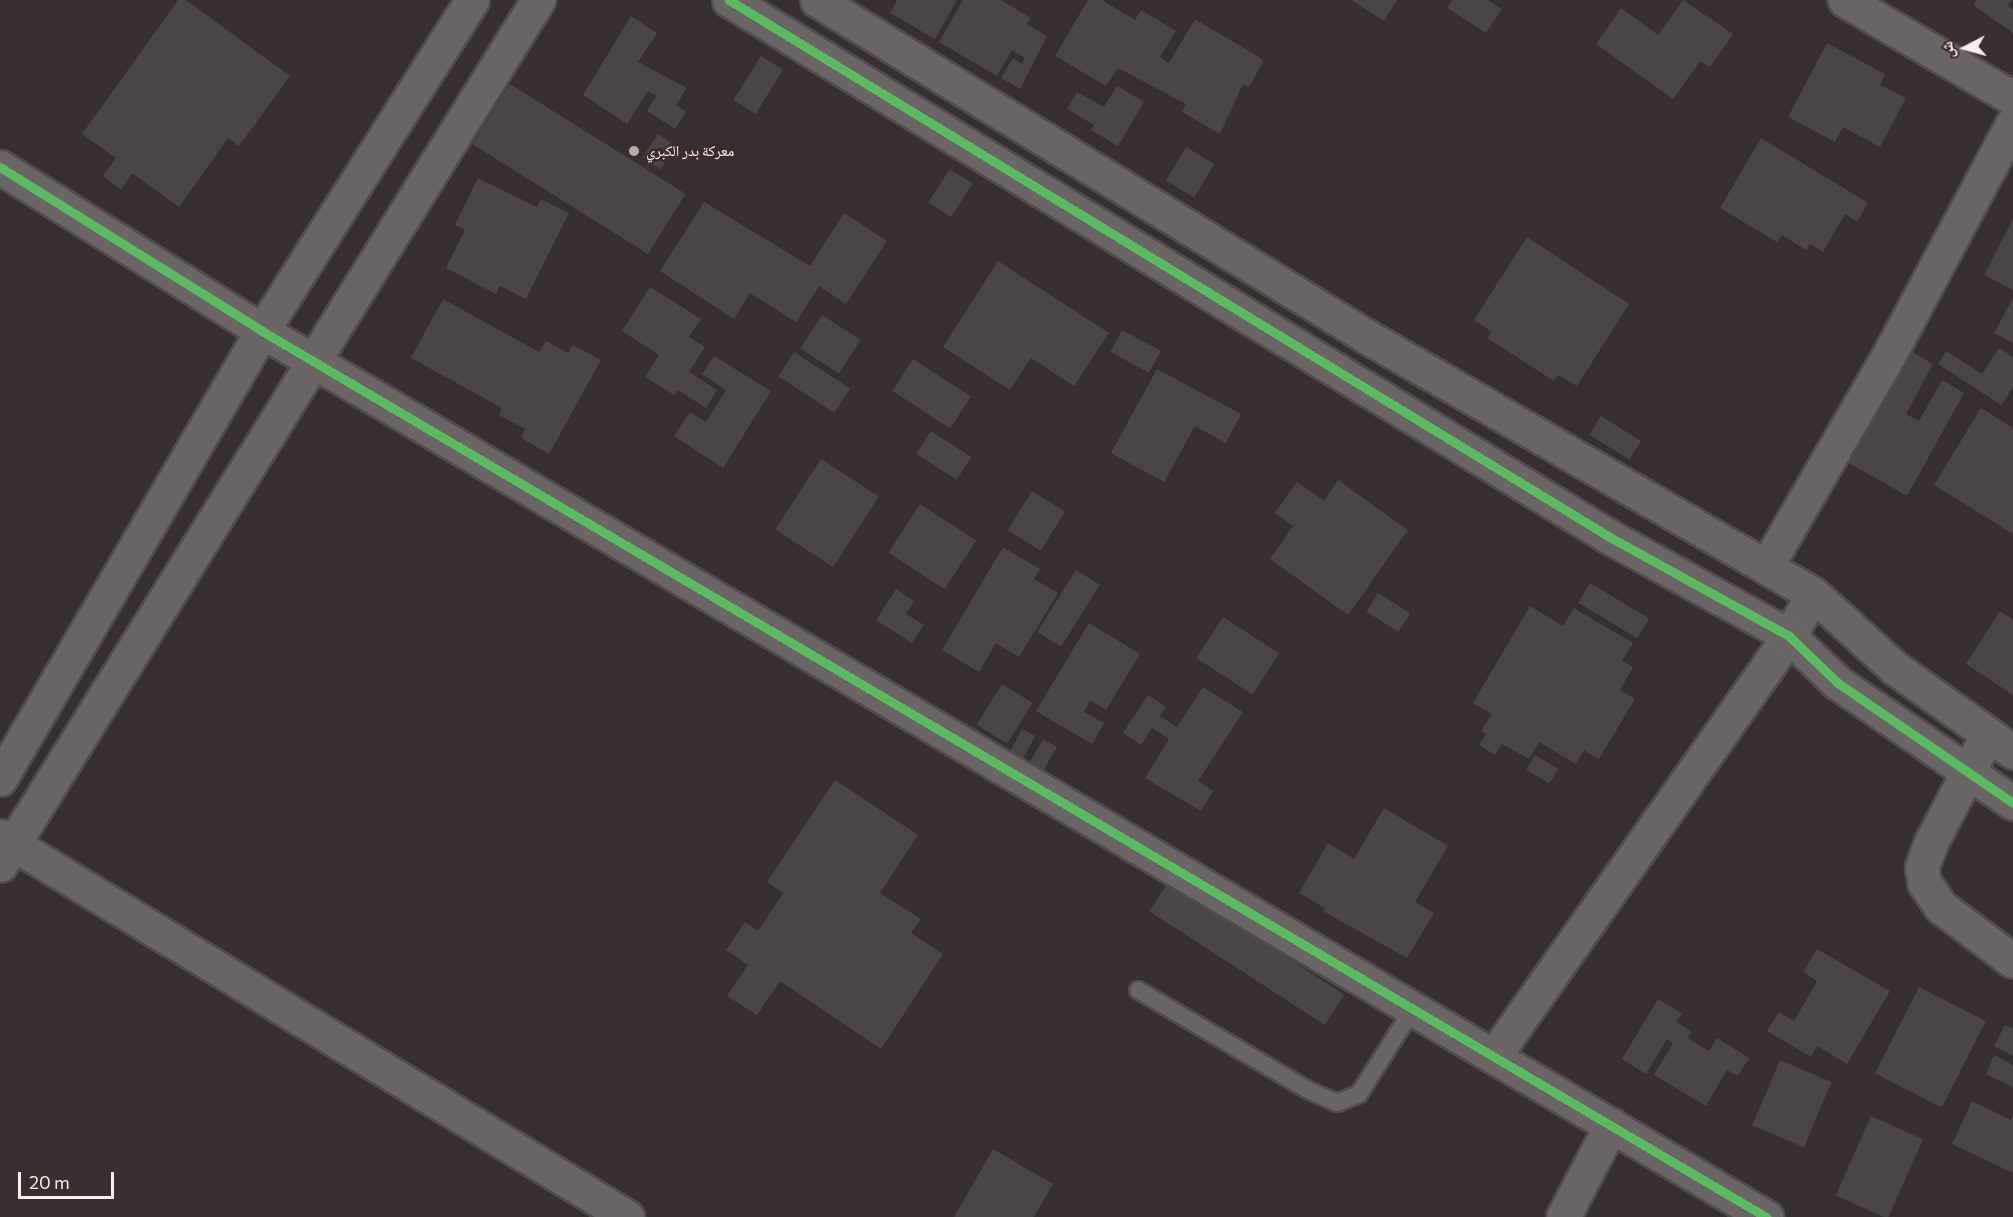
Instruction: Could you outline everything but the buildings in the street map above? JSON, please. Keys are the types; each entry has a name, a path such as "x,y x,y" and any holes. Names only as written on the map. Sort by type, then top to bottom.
{"street":[{"path":"0,779 262,332 472,0"},
{"path":"538,0 313,361 4,848 627,1217"},
{"path":"729,0 1608,536 1789,636 1838,683 2013,803"},
{"path":"816,0 1366,336 1813,594 1895,668 2001,743 1969,772 1931,842 1922,867 1924,882 1941,907 2013,961"},
{"path":"1845,0 2013,98"},
{"path":"1766,567 1890,353 2013,123"},
{"path":"0,167 262,332 1766,1217"},
{"path":"1219,298 1242,261"},
{"path":"1345,375 1366,336"},
{"path":"1494,1056 1789,636 1813,594"},
{"path":"1563,1217 1611,1125"}],"lane":[{"path":"1138,990 1306,1089 1337,1103 1359,1094 1413,1009"}],"cycle path":[{"path":"729,0 1608,536 1789,636 1838,683 2013,803"},
{"path":"0,167 262,331 1766,1217"}],"place":[{"name":"معركة بدر الكبري","path":"634,151"}]}
